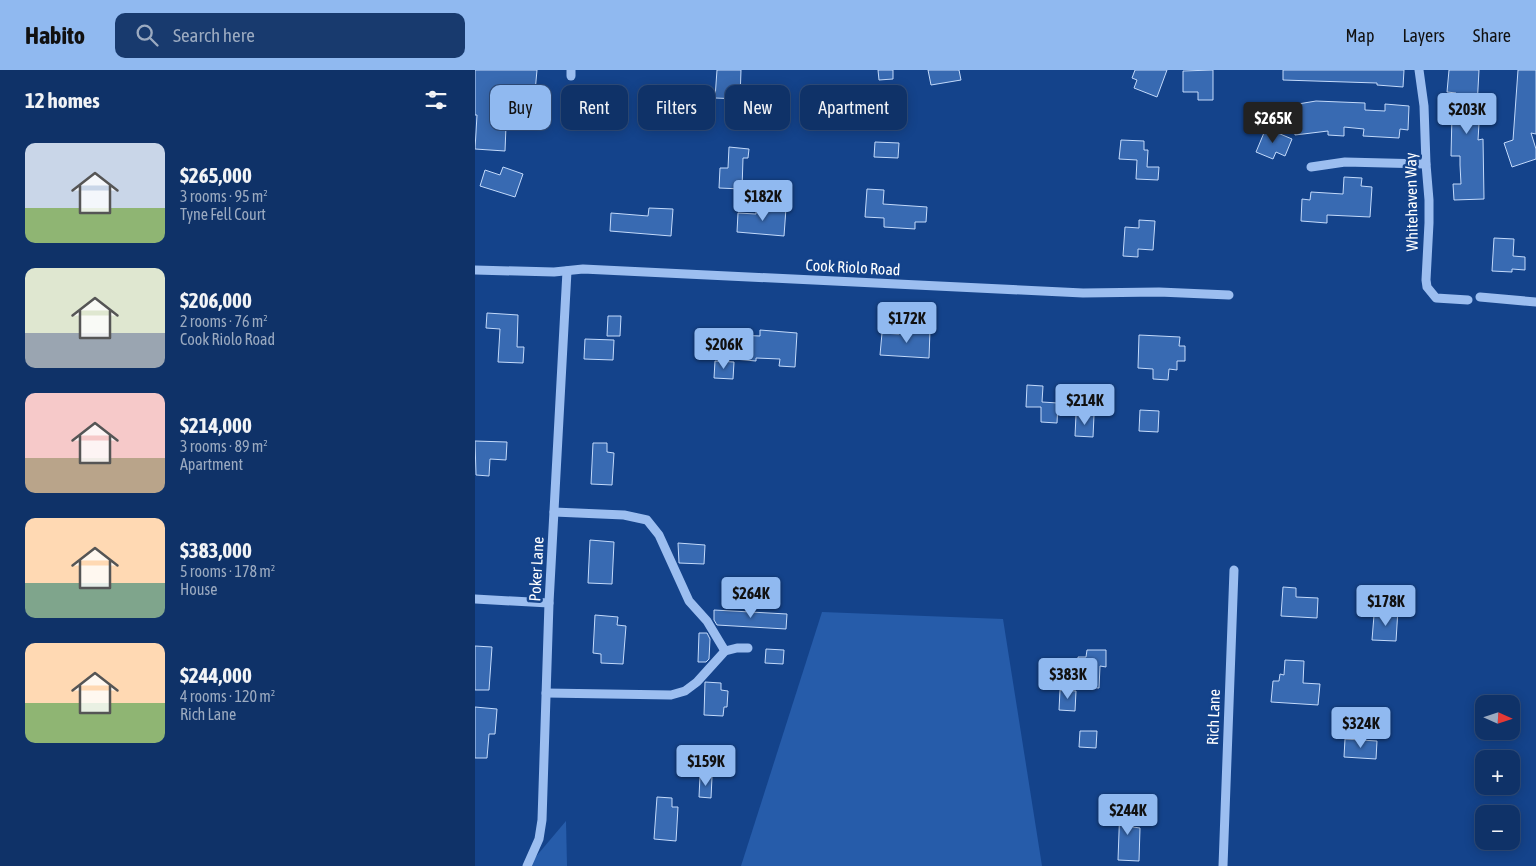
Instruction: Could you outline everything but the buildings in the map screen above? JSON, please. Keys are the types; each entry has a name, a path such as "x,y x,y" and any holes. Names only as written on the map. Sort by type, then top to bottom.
{"street":[{"name":"Whitehaven Way","path":"1419,70 1424,106 1429,223 1427,287 1436,298 1469,300"},
{"path":"1311,166 1345,162 1426,164"},
{"name":"Cook Riolo Road","path":"475,270 554,272 583,269 1083,293 1159,292 1229,295"},
{"name":"Poker Lane","path":"527,866 539,839 542,820 549,603 567,270"},
{"path":"1479,298 1536,302"},
{"path":"554,512 624,515 647,520 659,534 689,601 707,621 725,651"},
{"name":"Rich Lane","path":"1223,866 1234,570"},
{"path":"475,599 549,603"},
{"path":"546,693 671,695 685,691 697,682 725,651 748,648"}],"shaded area":[{"path":"822,612 1003,619 1042,866 741,866"},
{"path":"566,821 567,866 528,866"}]}
